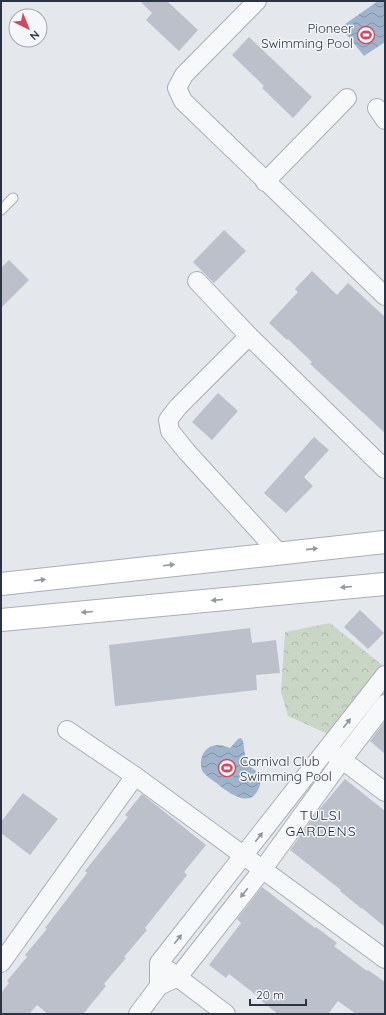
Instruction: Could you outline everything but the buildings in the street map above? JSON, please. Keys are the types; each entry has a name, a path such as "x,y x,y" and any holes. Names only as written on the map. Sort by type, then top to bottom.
{"street":[{"path":"254,2 184,75 177,88 183,101 265,182 385,296"},
{"path":"265,182 346,98"},
{"path":"197,281 248,336 385,469"},
{"path":"248,336 168,420 170,431 187,452 279,552"},
{"path":"1,584 279,552 385,542"},
{"path":"1,620 385,584"},
{"path":"159,986 159,964 385,675"},
{"path":"138,1014 159,986 178,977 263,869 342,760 385,704"},
{"path":"67,730 135,776 385,959"},
{"path":"328,749 385,792"},
{"path":"1,963 135,776"},
{"path":"159,964 226,1014"}],"lane":[{"path":"1,210 13,198"}],"green space":[{"path":"330,623 382,665 330,735 288,716 281,692 285,632"}],"water":[{"name":"Pioneer Swimming Pool","path":"378,1 385,1 385,42 364,56 341,27"},
{"name":"Carnival Club Swimming Pool","path":"241,738 243,741 247,762 255,770 260,779 260,786 258,790 254,796 249,798 237,796 225,789 206,775 201,766 203,754 207,749 218,745 230,748 238,739"}],"place":[{"name":"Pioneer Swimming Pool","path":"366,35"},
{"name":"Carnival Club Swimming Pool","path":"227,768"}],"district":[{"name":"TULSI GARDENS","path":"321,824"}]}
